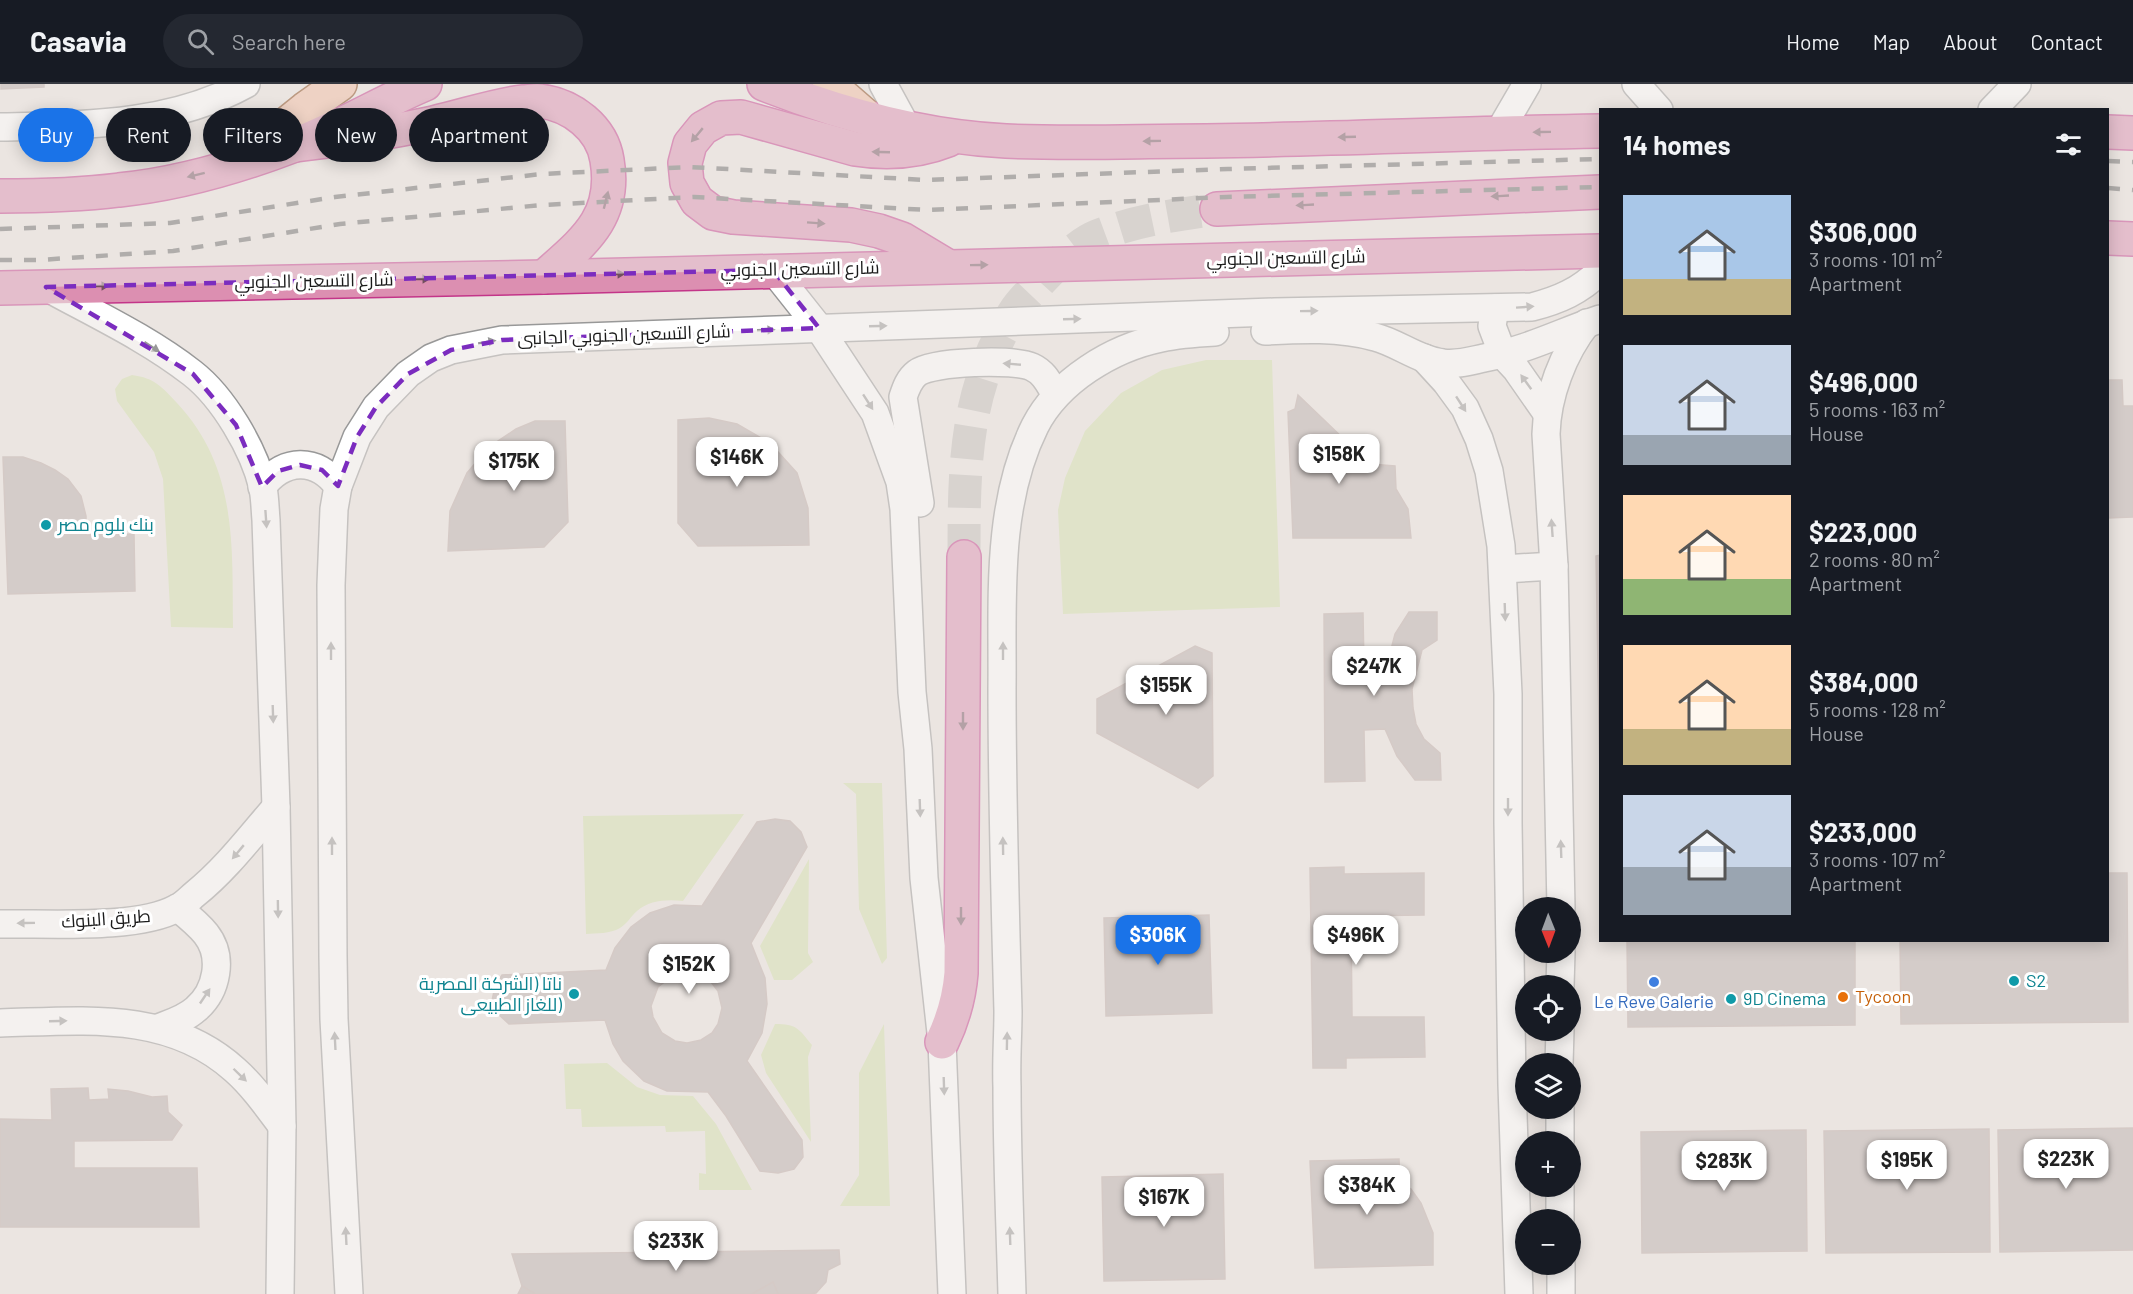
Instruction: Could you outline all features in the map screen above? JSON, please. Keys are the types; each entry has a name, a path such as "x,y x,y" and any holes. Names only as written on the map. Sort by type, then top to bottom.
{"highway":[{"path":"303,141 425,84"},
{"path":"764,84 812,101 907,128 1004,141 1273,140 1599,131"},
{"path":"303,144 389,132 436,122 496,105 539,100 573,110 594,130 606,154 610,179 606,206 595,228 577,248 544,277"},
{"path":"947,266 902,239 879,231 851,225 733,217 714,213 697,201 687,183 685,163 690,144 703,128 721,118 741,117 873,152 908,151 958,136"},
{"path":"0,196 59,195 121,190 177,180 245,162"},
{"path":"1217,209 1599,192"},
{"path":"2109,238 2133,238"},
{"name":"شارع التسعين الجنوبي","path":"0,288 1599,251"},
{"path":"942,1042 951,1024 958,1000 961,973 964,557"}],"main road":[{"path":"236,165 340,84"},
{"path":"830,84 867,117"},
{"path":"2109,246 2133,257"}],"street":[{"path":"883,84 907,128"},
{"path":"1500,132 1527,84"},
{"path":"1636,84 1657,108"},
{"path":"1994,108 2017,84"},
{"path":"0,127 94,125 133,121 169,114 205,103 242,86"},
{"path":"773,270 819,328 875,413 900,482 904,508 912,692 918,749 924,878 942,1042 949,1289"},
{"path":"1012,1294 1007,1126 1008,1014 1002,814 1004,560 1010,508 1020,466 1035,426 1056,395 1102,361 1129,347 1159,338 1275,321 1532,307 1557,300 1580,289 1599,272"},
{"path":"46,287 132,334 193,374 216,398 236,425 251,455 262,487 266,520 276,807 282,1126 280,1294"},
{"path":"1495,308 1492,326 1503,355 1516,369 1546,412"},
{"path":"1275,321 1377,337 1424,358 1442,363 1459,363 1525,349 1594,321"},
{"name":"شارع التسعين الجنوبي الجانبى","path":"349,1294 334,1019 331,585 334,509 338,486 357,437 376,407 408,374 431,358 451,350 502,340 819,328 1275,321"},
{"path":"1561,897 1554,566 1546,412 1577,336 1594,321"},
{"path":"1424,358 1446,382 1464,408 1479,439 1489,471 1503,569 1508,694 1512,1074 1519,1294"},
{"path":"918,749 924,726 926,693 923,553 918,488 904,414 903,397 907,385 918,373 931,367 948,364 1014,363 1031,367 1044,375 1056,395"},
{"path":"262,487 278,471 300,465 322,470 338,486"},
{"path":"1503,569 1554,566"},
{"name":"طريق البنوك","path":"0,924 139,920 162,915 178,908 209,883 276,807"},
{"path":"158,1028 179,1020 195,1010 208,994 216,976 216,956 207,935 178,908"},
{"path":"0,1023 116,1022 158,1028 214,1053 253,1087 282,1126"},
{"path":"1561,1275 1561,1294"}],"highlighted area":[{"path":"773,270 819,328 502,340 451,350 408,374 376,407 357,437 338,486 322,470 300,465 278,471 262,487 236,425 193,374 46,287"}],"green space":[{"path":"1206,360 1272,360 1280,607 1063,614 1058,510 1065,478 1085,431 1121,393 1162,370"},
{"path":"132,375 152,381 167,392 197,428 211,454 228,509 233,628 171,627 163,479 154,452 117,401 115,389 122,379"},
{"path":"843,783 882,783 887,958 882,964 859,909 856,794"},
{"path":"744,814 683,901 653,902 642,907 616,930 586,934 583,816"},
{"path":"809,859 808,953 813,962 792,980 774,980 760,946"},
{"path":"775,1024 793,1026 812,1045 808,1057 811,1142 766,1073 761,1055"},
{"path":"884,1024 890,1206 840,1206 859,1175 859,1073"},
{"path":"607,1063 637,1087 660,1095 693,1096 716,1124 752,1190 699,1190 699,1173 706,1174 705,1131 666,1132 665,1126 582,1127 581,1109 566,1109 564,1064"}],"building":[{"path":"1,84 44,84 44,87 1,89"},
{"path":"2109,380 2122,380 2123,406 2133,406 2133,517 2109,518"},
{"path":"1298,395 1370,464 1395,466 1396,489 1408,509 1411,538 1293,538 1288,412 1295,409"},
{"path":"709,418 737,424 770,443 797,473 808,508 809,545 698,546 678,523 678,420"},
{"path":"535,421 565,421 568,522 544,547 448,551 450,511 467,473 489,447 516,429"},
{"name":"بنك بلوم مصر","path":"3,457 23,457 41,463 68,479 81,496 86,516 86,535 134,534 135,591 8,594"},
{"path":"1599,555 1599,725 1596,556"},
{"path":"1409,612 1437,612 1437,640 1422,650 1412,689 1416,724 1424,739 1440,753 1441,780 1415,780 1397,756 1385,729 1364,730 1365,781 1325,782 1324,614 1363,613 1364,665 1387,665 1395,634"},
{"path":"1195,646 1212,653 1213,776 1198,788 1097,733 1097,699"},
{"name":"ناتا (الشركة المصرية للغاز الطبيعى)","path":"775,819 790,821 801,832 807,847 751,943 765,978 767,1004 762,1033 747,1061 802,1140 803,1157 794,1169 778,1173 760,1171 726,1116 708,1092 667,1091 644,1081 623,1061 613,1044 605,1020 509,1024 497,1013 492,1001 495,986 502,975 606,970 615,948 631,927 650,913 674,905 702,906 757,822","holes":["694,973 711,982 718,991 722,1008 718,1024 712,1033 701,1040 687,1043 675,1041 662,1033 653,1017 651,1006 658,987 675,974"]},
{"path":"1344,867 1344,874 1424,873 1424,915 1351,916 1352,1017 1424,1017 1425,1057 1346,1058 1346,1068 1313,1068 1310,868"},
{"name":"S2","path":"2109,873 2127,873 2128,1022 1901,1024 1900,942 2109,942"},
{"path":"1209,915 1212,1013 1106,1016 1104,918"},
{"path":"1627,942 1855,942 1855,1025 1628,1027"},
{"path":"88,1088 89,1100 109,1099 108,1089 152,1097 167,1096 168,1112 182,1125 172,1140 74,1141 74,1168 197,1168 199,1227 0,1227 0,1119 52,1120 51,1089"},
{"path":"2133,1128 2133,1250 2000,1252 1998,1130"},
{"path":"1989,1129 1990,1252 1826,1253 1824,1131"},
{"path":"1806,1130 1807,1251 1642,1253 1641,1132"},
{"path":"1399,1159 1400,1182 1411,1189 1421,1203 1433,1233 1433,1265 1315,1268 1310,1161"},
{"path":"1223,1174 1225,1279 1104,1281 1102,1177"},
{"path":"839,1250 840,1264 828,1270 826,1282 816,1293 810,1294 778,1294 773,1282 752,1294 535,1294 522,1286 512,1254"},
{"path":"773,1282 778,1294 752,1294"},
{"path":"522,1286 535,1294 518,1294"}],"tunnel":[{"path":"964,557 967,461 976,400 997,341 1016,308 1058,264 1090,239 1141,222 1217,209"}],"railway":[{"path":"0,229 170,223 335,197 542,174 690,167 926,180 1599,159"},
{"path":"2109,161 2133,162"},
{"path":"0,260 39,260 173,251 340,224 542,205 694,197 927,210 1227,197 1599,187"},
{"path":"2109,188 2133,190"}],"place":[{"name":"بنك بلوم مصر","path":"46,525"},
{"name":"S2","path":"2014,981"},
{"name":"Le Reve Galerie","path":"1654,982"},
{"name":"ناتا (الشركة المصرية للغاز الطبيعى)","path":"574,994"},
{"name":"Tycoon","path":"1843,997"},
{"name":"9D Cinema","path":"1731,999"}]}
